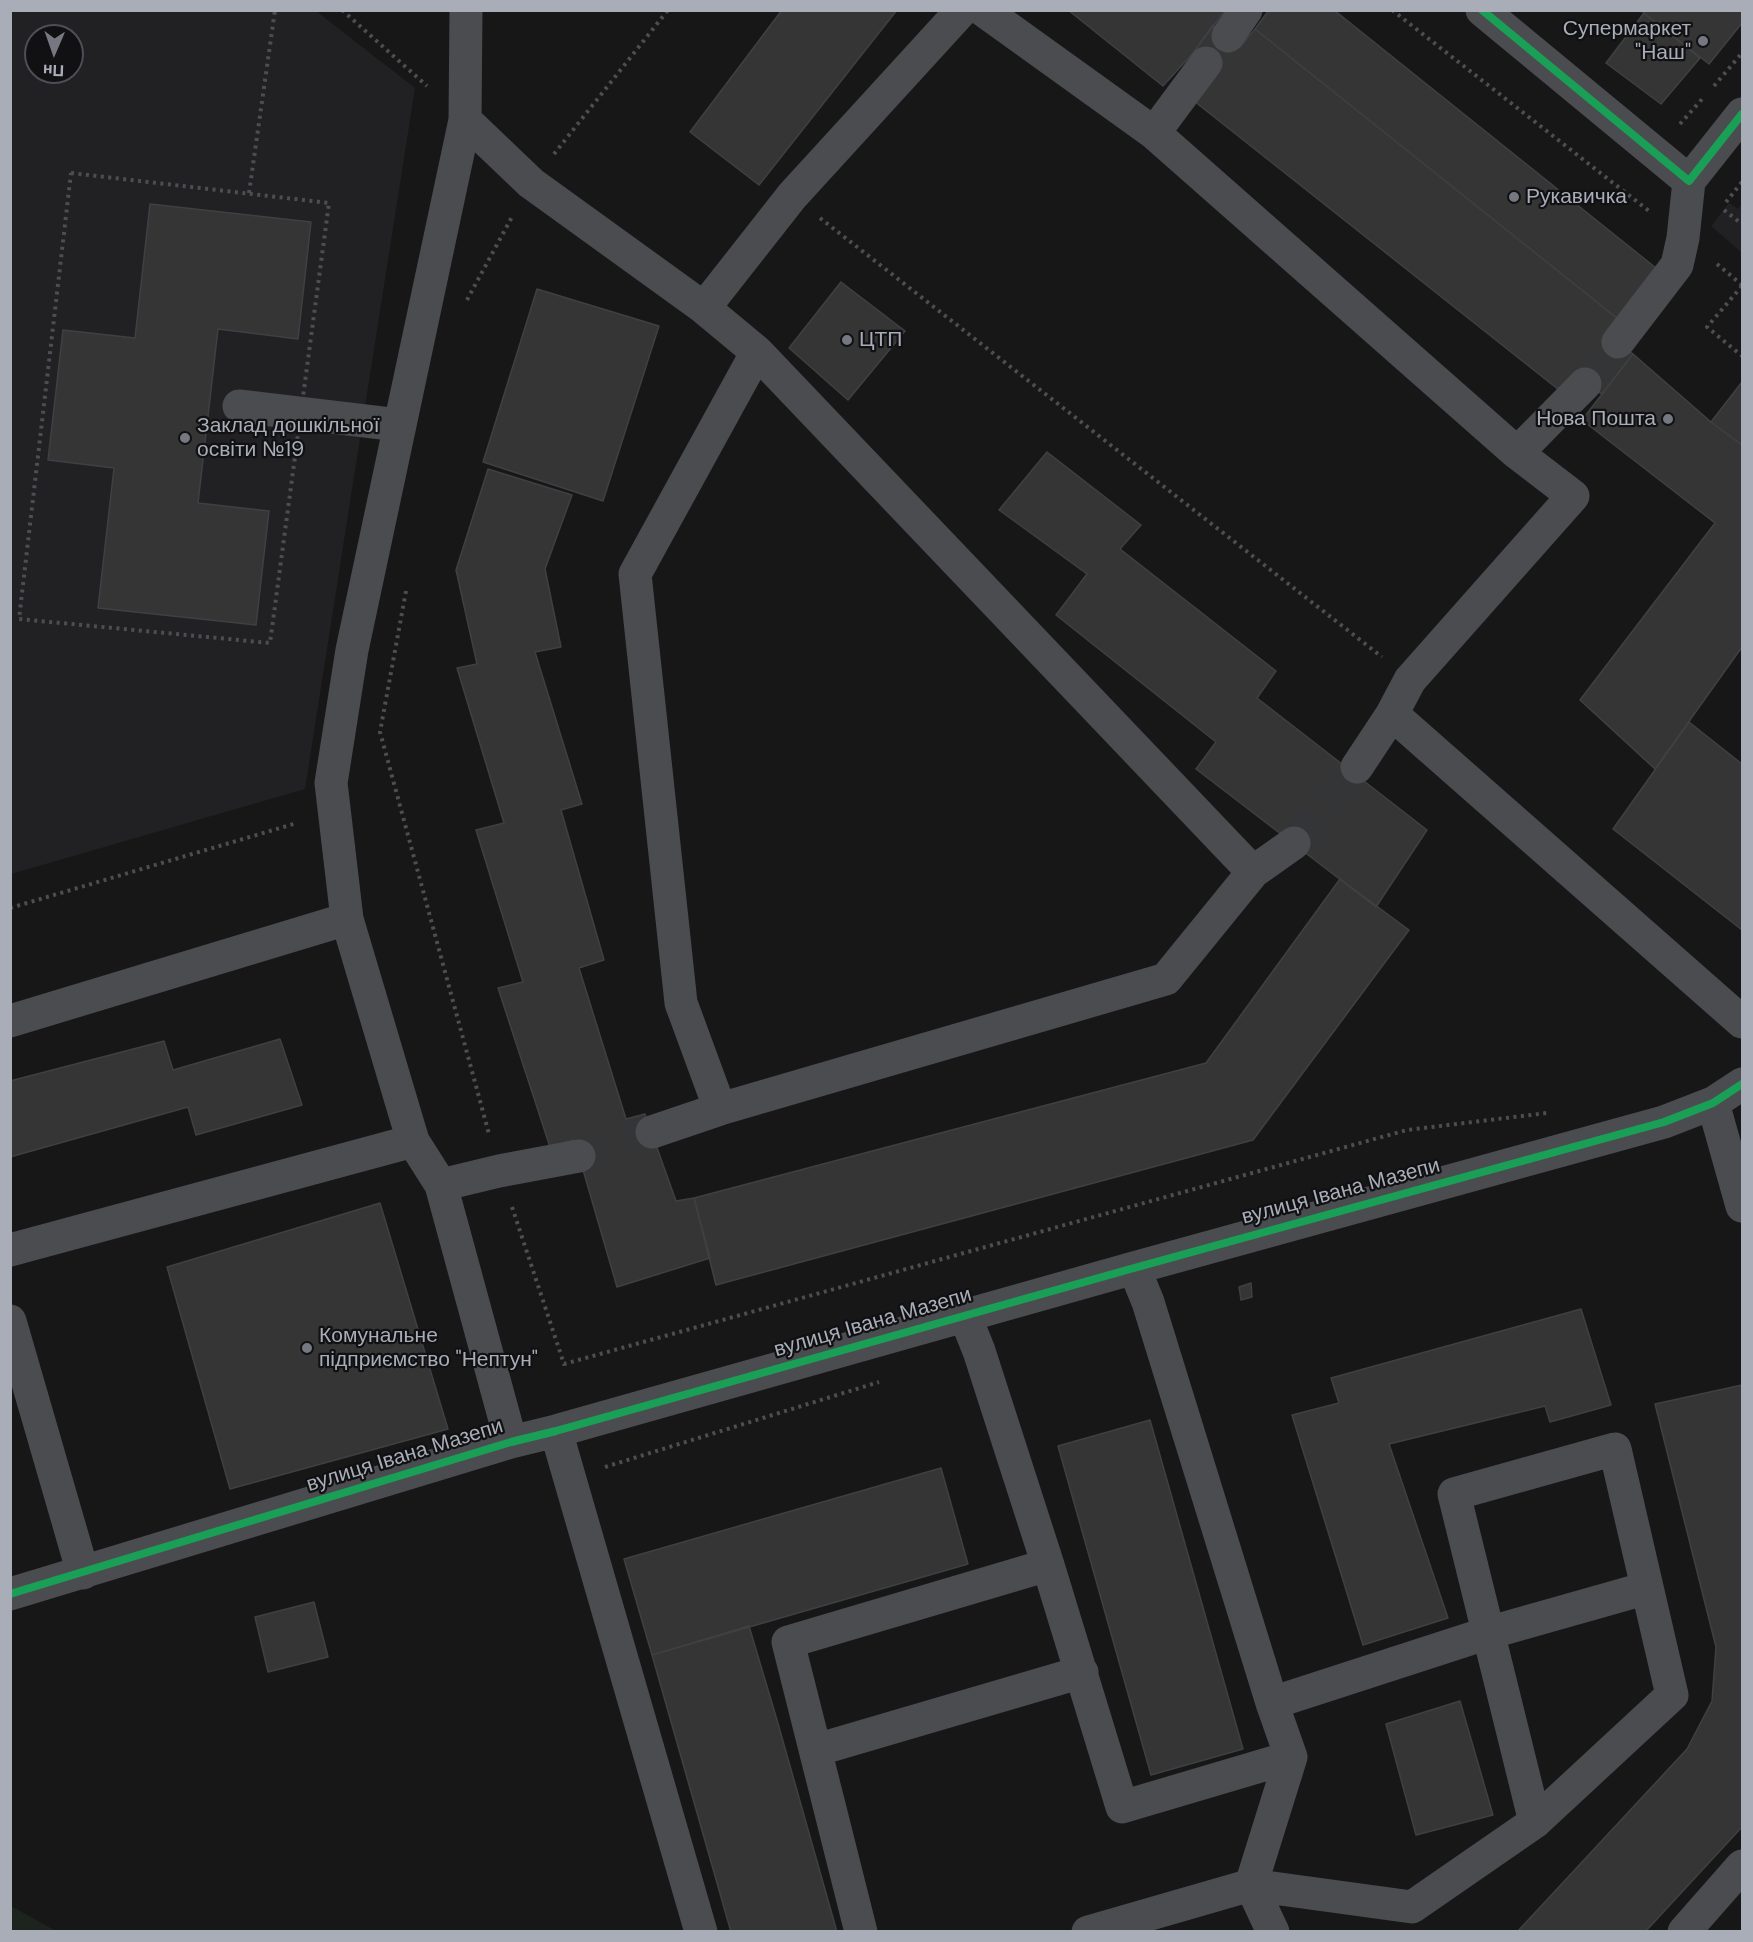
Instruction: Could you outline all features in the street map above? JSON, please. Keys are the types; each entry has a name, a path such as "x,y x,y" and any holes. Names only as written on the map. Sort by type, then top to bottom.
{"street":[{"path":"466,10 465,120 352,650 331,783 347,919 413,1141 441,1185 511,1442"},
{"path":"704,308 792,196 962,10"},
{"path":"983,10 1154,133 1517,453 1573,496 1410,680 1392,714 1358,767"},
{"path":"1482,10 1689,181"},
{"path":"1154,133 1206,63"},
{"path":"1618,342 1677,265 1683,238 1689,181 1743,114"},
{"path":"465,120 531,183 704,308 757,352 1253,872"},
{"path":"720,1108 681,1004 635,574 757,352"},
{"path":"1517,453 1585,384"},
{"path":"239,406 399,425"},
{"path":"1392,714 1743,1022"},
{"path":"652,1132 720,1108 1166,979 1253,872 1294,843"},
{"path":"10,1021 347,919"},
{"name":"вулиця Івана Мазепи","path":"10,1594 511,1442 1664,1122 1713,1104 1743,1084"},
{"path":"1713,1104 1743,1206"},
{"path":"10,1250 413,1141"},
{"path":"441,1185 579,1156"},
{"path":"1134,1268 1148,1302 1272,1703 1291,1757 1251,1885 1273,1932"},
{"path":"965,1316 979,1351 1048,1565 1122,1807 1291,1757"},
{"path":"10,1321 83,1573"},
{"path":"556,1431 701,1932"},
{"path":"1088,1932 1251,1885 1412,1907 1535,1822 1672,1695 1615,1449 1454,1494 1535,1822"},
{"path":"861,1932 788,1642 1048,1565"},
{"path":"1272,1703 1488,1633 1647,1588"},
{"path":"816,1750 1082,1672"},
{"path":"1684,1932 1743,1866"}],"path":[{"path":"249,193 275,10"},
{"path":"342,10 465,120"},
{"path":"466,302 531,183 668,10"},
{"path":"1392,10 1743,286 1707,327 1743,356"},
{"path":"1711,89 1743,53"},
{"path":"1680,124 1703,98"},
{"path":"71,173 249,193 329,203 270,643 19,619 71,173"},
{"path":"792,196 1410,680"},
{"path":"1721,208 1743,224"},
{"path":"408,580 380,732 499,1171 564,1364 1407,1131 1558,1111"},
{"path":"10,908 334,812"}],"shaded area":[{"name":"Заклад дошкільної освіти №19","path":"11,11 316,11 415,88 305,789 11,874"},
{"path":"1729,203 1738,209 1742,203 1742,253 1711,226"},
{"path":"11,1906 56,1931 11,1931"}],"building":[{"path":"782,10 897,10 759,185 690,132"},
{"path":"1068,10 1222,10 1224,12 1193,53 1163,86"},
{"path":"1269,10 1334,10 1656,268 1618,319 1255,29"},
{"name":"Супермаркет \"Наш\"","path":"1640,10 1742,10 1742,23 1709,64"},
{"path":"1644,13 1700,58 1661,104 1606,63"},
{"path":"1213,25 1240,47 1255,29 1618,319 1618,342 1633,354 1602,394 1585,384 1559,390 1194,101 1206,63 1193,53"},
{"name":"Заклад дошкільної освіти №19","path":"150,204 311,222 298,339 218,329 198,503 269,511 256,625 98,608 114,468 48,460 63,330 135,338"},
{"name":"ЦТП","path":"841,282 905,331 848,400 789,348"},
{"path":"537,289 659,326 603,501 483,462"},
{"path":"1633,354 1711,422 1742,445 1742,647 1655,769 1580,700 1715,523 1582,420"},
{"path":"1742,382 1742,445 1711,422"},
{"path":"1047,452 1141,525 1120,549 1276,671 1257,698 1427,830 1376,907 1196,769 1216,742 1056,615 1087,574 999,510"},
{"path":"488,469 572,495 545,569 561,647 535,652 582,804 561,810 604,960 579,968 626,1119 645,1114 676,1201 694,1198 710,1258 617,1287 573,1140 550,1147 498,988 523,982 476,830 504,823 457,668 477,664 456,570"},
{"path":"1689,722 1742,764 1742,930 1613,829"},
{"path":"1340,879 1409,930 1253,1140 716,1285 694,1198 1206,1063"},
{"path":"280,1039 302,1105 196,1135 188,1107 10,1157 10,1081 164,1041 173,1070"},
{"name":"Комунальне підприємство \"Нептун\"","path":"380,1203 448,1429 230,1489 167,1267"},
{"path":"1251,1283 1252,1297 1241,1300 1239,1287"},
{"path":"1581,1309 1611,1405 1550,1422 1545,1406 1389,1444 1448,1618 1363,1645 1292,1415 1339,1403 1331,1378"},
{"path":"1742,1385 1742,1827 1645,1932 1517,1932 1687,1749 1712,1701 1716,1647 1655,1404"},
{"path":"1150,1420 1243,1749 1151,1775 1058,1446"},
{"path":"941,1468 968,1564 652,1655 624,1559"},
{"path":"314,1602 328,1657 268,1672 255,1617"},
{"path":"749,1626 837,1932 731,1932 652,1655"},
{"path":"1460,1701 1493,1815 1416,1835 1386,1724"}],"tunnel":[{"path":"1585,384 1618,342"},
{"path":"1294,843 1357,767"},
{"path":"579,1156 652,1132"}],"cycle path":[{"path":"1482,10 1689,181 1742,114"},
{"path":"10,1594 511,1442 1664,1122 1713,1103 1742,1084"}],"place":[{"name":"Супермаркет \"Наш\"","path":"1703,41"},
{"name":"Рукавичка","path":"1514,197"},
{"name":"ЦТП","path":"847,340"},
{"name":"Нова Пошта","path":"1668,419"},
{"name":"Заклад дошкільної освіти №19","path":"185,438"},
{"name":"Комунальне підприємство \"Нептун\"","path":"307,1348"}]}
